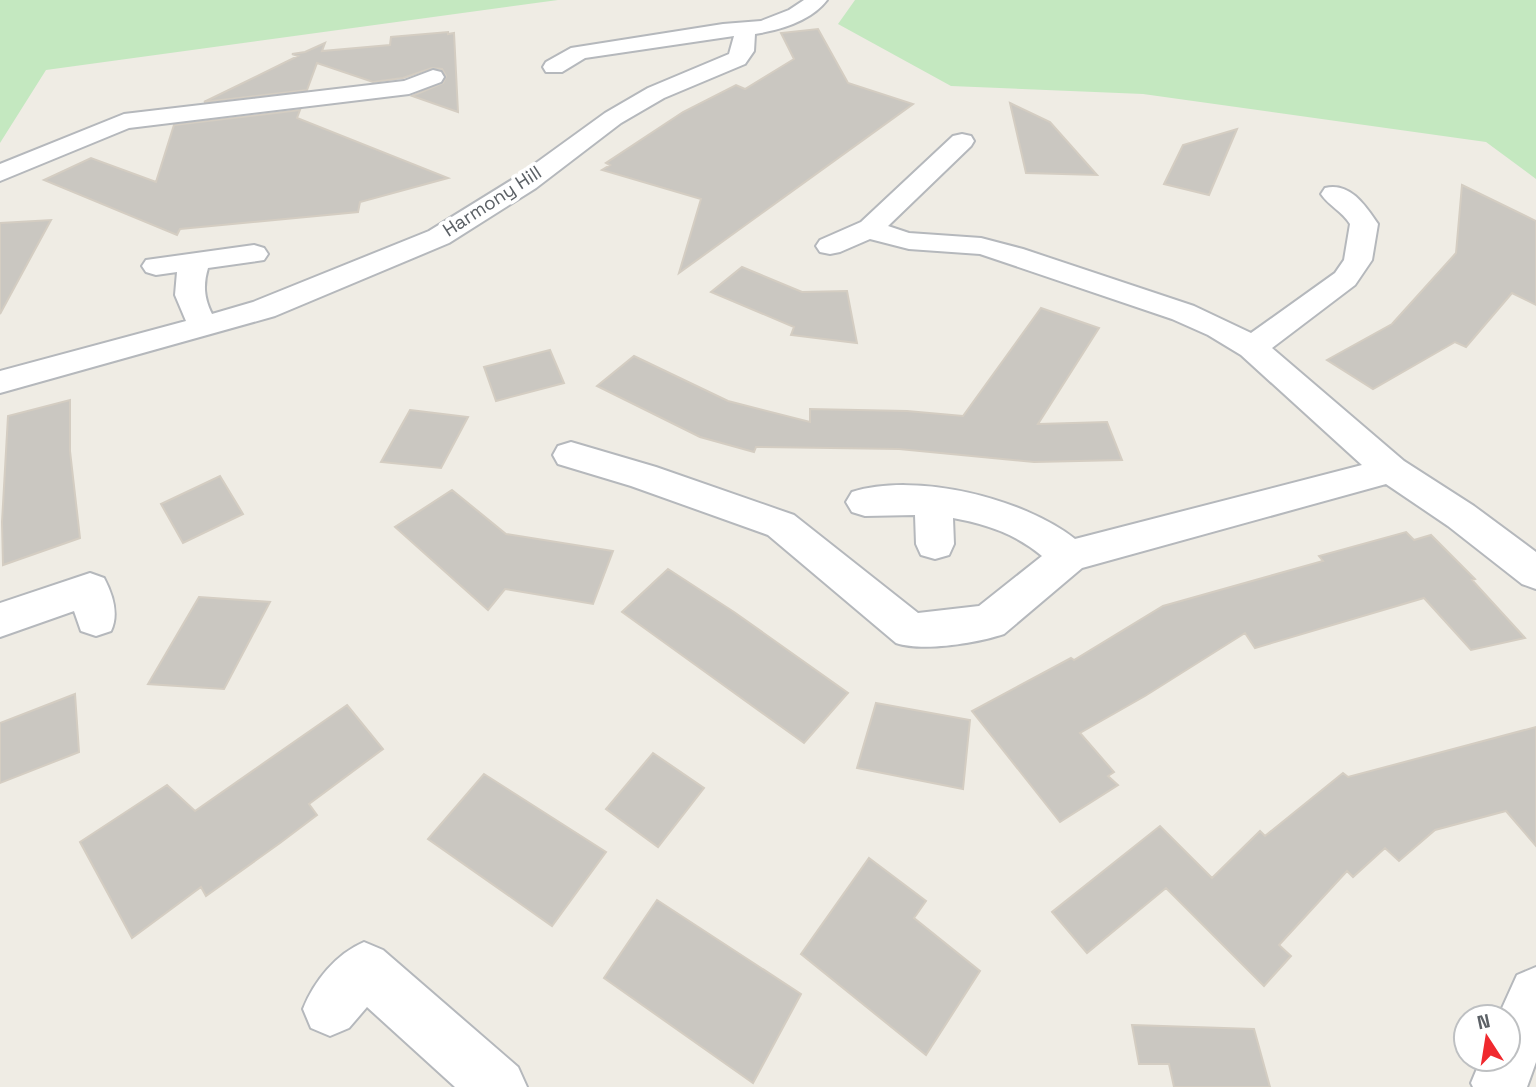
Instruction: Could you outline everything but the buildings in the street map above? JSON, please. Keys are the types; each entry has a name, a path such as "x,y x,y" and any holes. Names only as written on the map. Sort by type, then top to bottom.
{"street":[{"path":"554,66 579,53 723,30 745,31 791,19 817,0"},
{"name":"Harmony Hill","path":"0,382 264,309 439,237 527,182 613,118 656,93 737,59 743,51 745,31"},
{"path":"0,173 124,121 388,90 409,87 433,77"},
{"path":"830,246 871,228 962,141"},
{"path":"1252,348 1346,279 1358,260 1364,225 1353,207 1334,194"},
{"path":"871,228 885,237 980,246 1040,264 1228,331 1252,348 1391,470 1461,516 1536,573"},
{"path":"156,267 254,254"},
{"path":"197,261 189,279 189,302 204,326"},
{"path":"571,455 643,476 782,525 911,631 989,622 1069,556 1391,470"},
{"path":"865,502 933,501 999,513 1029,525 1051,539 1069,556"},
{"path":"933,501 935,544"},
{"path":"0,620 90,589 96,619"},
{"path":"330,1009 364,969 498,1087"},
{"path":"1500,1083 1534,1000"}],"green space":[{"path":"0,0 558,0 46,70 0,143"},
{"path":"855,0 1536,0 1536,179 1486,142 1143,94 951,86 838,24"}]}
